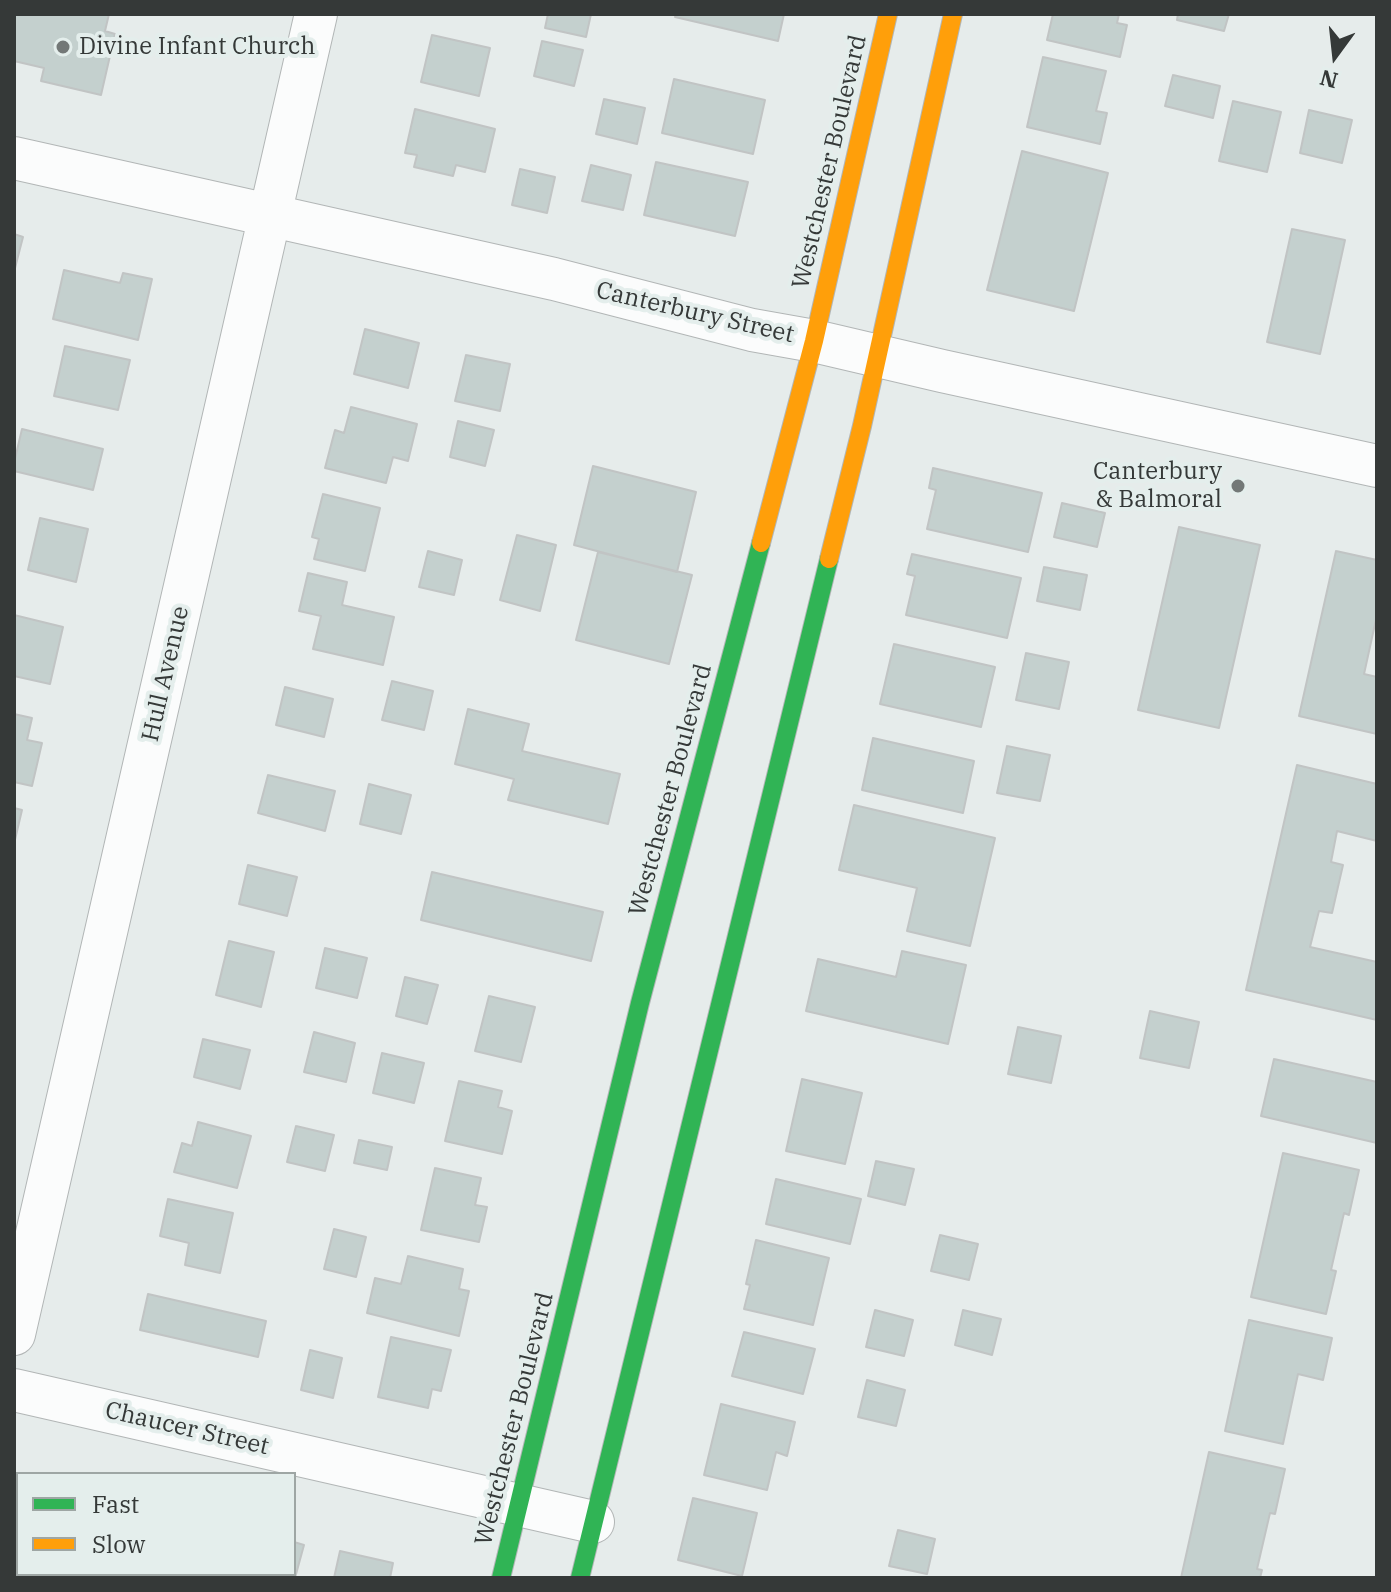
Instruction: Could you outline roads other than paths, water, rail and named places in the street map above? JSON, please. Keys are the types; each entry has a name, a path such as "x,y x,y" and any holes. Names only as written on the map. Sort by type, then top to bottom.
{"street":[{"name":"Hull Avenue","path":"14,1334 316,14"},
{"name":"Westchester Boulevard","path":"501,1578 640,1003 814,341 888,14"},
{"path":"580,1578 879,357 953,14"},
{"name":"Canterbury Street","path":"14,158 554,279 752,330 814,341 1377,466"},
{"name":"Chaucer Street","path":"14,1390 593,1522"}],"place":[{"name":"Divine Infant Church","path":"63,47"},
{"name":"Canterbury & Balmoral","path":"1238,486"}]}
